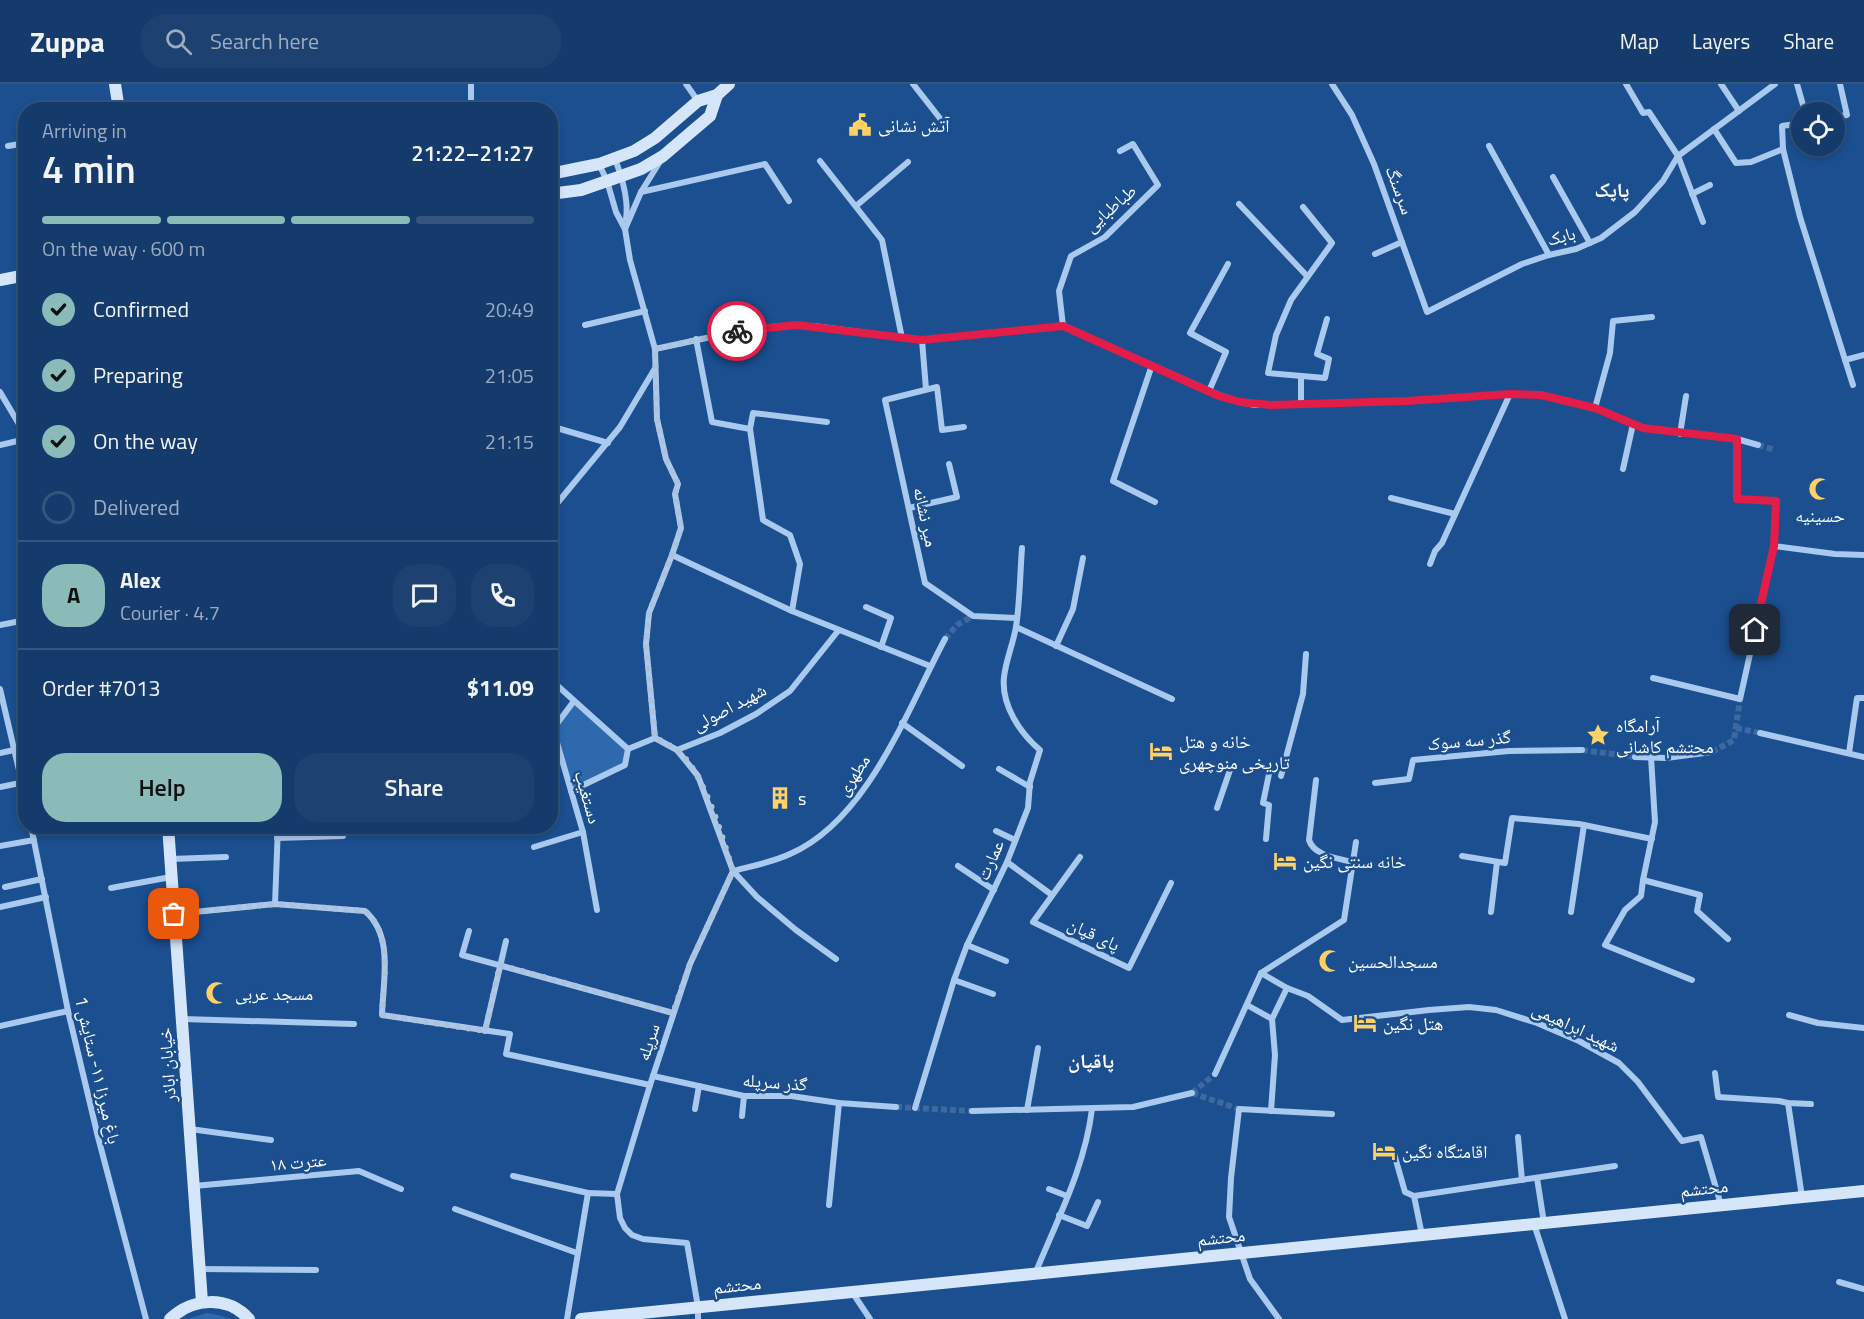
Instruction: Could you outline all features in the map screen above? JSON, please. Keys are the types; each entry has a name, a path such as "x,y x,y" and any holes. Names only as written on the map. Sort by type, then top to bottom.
{"main road":[{"path":"115,84 118,102"},
{"path":"558,172 599,164 634,152 655,138 698,101 717,95 729,84"},
{"path":"558,193 581,190 622,177 663,156 710,116 717,95"},
{"path":"0,280 18,277"},
{"name":"خیابان اباذر","path":"169,834 202,1302"},
{"name":"محتشم","path":"581,1319 698,1313 852,1292 1864,1191"},
{"path":"170,1319 189,1305 202,1302 218,1302 233,1307 249,1319"}],"street":[{"path":"471,84 471,102"},
{"path":"686,84 698,101"},
{"path":"913,84 946,126"},
{"name":"سرسنگ","path":"1332,84 1352,115 1366,144 1427,312"},
{"path":"1626,84 1643,112 1649,112 1678,156 1703,222"},
{"path":"1721,84 1739,111"},
{"path":"1678,156 1775,84"},
{"path":"1797,84 1802,102"},
{"path":"1840,84 1844,102"},
{"path":"1791,125 1782,126 1783,149 1800,217 1853,385"},
{"path":"1714,129 1736,163 1751,162 1783,149"},
{"path":"8,146 18,144"},
{"name":"طباطبایی","path":"1063,326 1059,291 1071,256 1105,237 1158,185 1132,144 1120,151"},
{"path":"1489,146 1550,255"},
{"path":"625,228 641,192 663,156"},
{"name":"بابک","path":"1427,312 1522,264 1569,251 1609,232 1635,212 1663,181 1678,156"},
{"path":"615,159 622,177 627,211 625,228 630,260 655,349 657,419 666,459 678,484 675,494 681,528 651,607 646,636 647,669 655,738"},
{"path":"820,161 882,240 902,338"},
{"path":"856,206 908,162"},
{"path":"599,164 616,212 625,228"},
{"path":"641,192 765,164 789,201"},
{"path":"1553,177 1590,243"},
{"path":"1692,194 1710,185"},
{"path":"1239,204 1307,276"},
{"path":"1303,207 1332,243 1291,300 1276,335 1268,373 1325,378 1329,359 1317,354 1327,319"},
{"path":"1375,254 1402,242"},
{"path":"1209,391 1226,352 1190,333 1228,264"},
{"path":"585,325 645,311"},
{"path":"1595,408 1610,353 1613,321 1652,317"},
{"path":"655,349 739,331 797,325 922,340 1063,326 1230,400 1255,405 1407,401 1510,394 1541,395 1595,408 1656,431 1737,439 1758,445"},
{"path":"696,339 712,422 750,429"},
{"path":"922,340 926,389"},
{"path":"1845,360 1864,355"},
{"path":"1152,365 1113,481 1155,502"},
{"path":"558,502 620,427 654,370"},
{"path":"1301,376 1301,404"},
{"name":"میر نشانه","path":"964,427 942,430 937,387 885,400 926,583 973,616 1016,618"},
{"path":"0,392 18,423"},
{"path":"1430,564 1435,551 1442,543 1510,394"},
{"path":"1680,434 1686,396"},
{"path":"792,611 800,564 790,535 763,520 750,429 753,413 827,422"},
{"path":"1623,469 1633,424"},
{"path":"558,428 608,442"},
{"path":"0,445 18,439"},
{"path":"1653,678 1740,699 1774,546 1776,501 1737,499 1737,439"},
{"path":"909,508 957,497 949,464"},
{"path":"1391,498 1455,514"},
{"path":"1774,546 1835,554 1864,555"},
{"path":"1022,548 1016,627 1172,699"},
{"path":"672,555 838,631 930,666"},
{"path":"1056,646 1073,609 1083,558"},
{"path":"866,607 891,618 881,647"},
{"path":"0,625 18,622"},
{"name":"عمارت","path":"915,1108 967,945 1007,862 1028,808 1030,787 1040,750 1018,728 1004,689 1004,678 1016,627"},
{"name":"شهید اصولی","path":"677,750 720,733 756,714 790,691 838,631"},
{"name":"مطهری","path":"733,871 790,855 823,835 838,821 867,785 945,639"},
{"path":"1281,776 1303,694 1306,654"},
{"path":"558,686 628,748"},
{"path":"0,689 18,763"},
{"path":"1849,753 1857,698 1864,698"},
{"name":"دستغیب","path":"558,722 574,701"},
{"path":"902,723 962,766"},
{"path":"1760,733 1864,757"},
{"path":"628,748 655,738 677,750 698,776 733,871 756,897 836,959"},
{"name":"دستغیب","path":"558,745 583,832 597,910"},
{"path":"572,791 626,765 628,748"},
{"path":"0,753 14,750"},
{"name":"گذر سه سوک","path":"1375,783 1409,779 1413,760 1509,751 1582,750"},
{"path":"1635,757 1681,756 1712,752"},
{"path":"1651,757 1655,822 1641,896 1625,910 1605,945 1692,980"},
{"path":"1217,808 1231,766"},
{"path":"999,769 1030,787"},
{"path":"1266,839 1269,806 1263,803 1269,774"},
{"path":"1316,780 1310,845 1315,850 1353,862"},
{"path":"0,787 18,784"},
{"path":"1462,856 1505,863 1512,818 1584,825 1652,839"},
{"path":"1571,912 1584,825"},
{"path":"996,831 1015,840"},
{"path":"534,847 583,832"},
{"name":"باغ میرزا ۱۱- ستایش 1","path":"33,834 68,1011 98,1137 146,1319"},
{"path":"275,904 277,834"},
{"path":"277,838 343,836"},
{"path":"0,846 34,840"},
{"path":"1215,1074 1261,973 1344,920 1356,842"},
{"path":"171,859 226,857"},
{"name":"پای قپان","path":"1080,857 1033,922 1129,968 1171,883"},
{"path":"1007,862 1052,895"},
{"path":"1491,912 1497,862"},
{"path":"958,866 994,890"},
{"name":"سرپله","path":"616,1194 690,964 733,871"},
{"path":"111,888 172,876"},
{"path":"5,887 42,879"},
{"path":"1643,880 1700,895 1696,911 1728,939"},
{"path":"0,907 45,897"},
{"path":"174,914 275,904 365,911 373,918 385,945 382,1015 510,1034 506,1054 650,1085"},
{"path":"469,931 462,955 673,1013"},
{"path":"485,1031 506,941"},
{"path":"967,945 1006,961"},
{"name":"شهید ابراهیمی","path":"1261,973 1287,988 1308,996 1342,1020 1469,1007 1496,1011 1553,1028 1603,1052 1625,1068 1638,1082 1682,1141 1701,1137 1721,1205"},
{"path":"954,980 993,994"},
{"path":"1271,1111 1275,1055 1272,1019 1287,988"},
{"path":"1247,1005 1272,1019"},
{"path":"0,1026 68,1011"},
{"path":"1789,1015 1818,1023 1864,1028"},
{"path":"182,1019 354,1024"},
{"path":"1027,1110 1038,1048"},
{"path":"1715,1072 1718,1097 1811,1104"},
{"name":"گذر سرپله","path":"653,1076 744,1096 791,1096 839,1103 896,1107"},
{"path":"695,1108 699,1086"},
{"path":"972,1111 1133,1107 1192,1093"},
{"path":"742,1116 744,1096"},
{"path":"829,1205 839,1103"},
{"path":"1788,1103 1802,1197"},
{"path":"1035,1274 1086,1147 1092,1108"},
{"path":"1279,1319 1250,1279 1229,1217 1239,1109 1332,1114"},
{"path":"190,1129 271,1140"},
{"path":"1518,1137 1522,1180"},
{"path":"1393,1150 1405,1192 1414,1196 1615,1166"},
{"name":"عترت ۱۸","path":"194,1186 359,1171 401,1189"},
{"path":"513,1176 588,1193 616,1194 620,1218 632,1235 643,1239 687,1243 698,1313"},
{"path":"1537,1178 1538,1223 1565,1319"},
{"path":"1049,1189 1066,1196"},
{"path":"567,1319 588,1193"},
{"path":"1414,1196 1422,1235"},
{"path":"1059,1215 1087,1226 1098,1202"},
{"path":"455,1209 577,1253"},
{"path":"200,1269 315,1270"},
{"path":"1839,1282 1864,1289"},
{"path":"852,1292 870,1319"}],"shaded area":[{"path":"574,701 628,749 625,765 571,791 558,746 558,722"},
{"path":"206,1313 219,1315 229,1319 188,1319"}],"tunnel":[{"path":"1758,445 1775,450"},
{"path":"945,639 957,625 973,616"},
{"path":"1712,752 1734,740 1740,699"},
{"path":"1736,728 1760,733"},
{"path":"1582,750 1635,757"},
{"path":"1192,1093 1215,1074"},
{"path":"1192,1093 1239,1109"},
{"path":"896,1107 972,1111"}],"way so far":[{"path":"174,914 275,904 365,911 373,918 385,945 382,1015 485,1031 500,965 673,1013 690,964 733,871 698,776 677,750 655,738 647,669 646,644 649,613 681,528 675,494 678,484 666,459 657,419 655,349 737,331"}],"place":[{"name":"آتش نشانی","path":"860,125"},
{"name":"حسینیه","path":"1820,489"},
{"name":"آرامگاه محتشم کاشانی","path":"1598,735"},
{"name":"خانه و هتل تاریخی منوچهری","path":"1161,751"},
{"name":"s","path":"780,798"},
{"name":"خانه سنتی نگین","path":"1285,861"},
{"name":"مسجدالحسین","path":"1330,961"},
{"name":"مسجد عربی","path":"217,993"},
{"name":"هتل نگین","path":"1365,1023"},
{"name":"اقامتگاه نگین","path":"1384,1151"}],"district":[{"name":"پاپک","path":"1612,189"},
{"name":"پاقپان","path":"1091,1060"}],"route":[{"path":"737,331 797,325 922,340 1063,326 1219,396 1255,405 1407,401 1510,394 1541,395 1595,408 1656,431 1737,439 1737,499 1776,501 1774,546 1755,630"}]}
